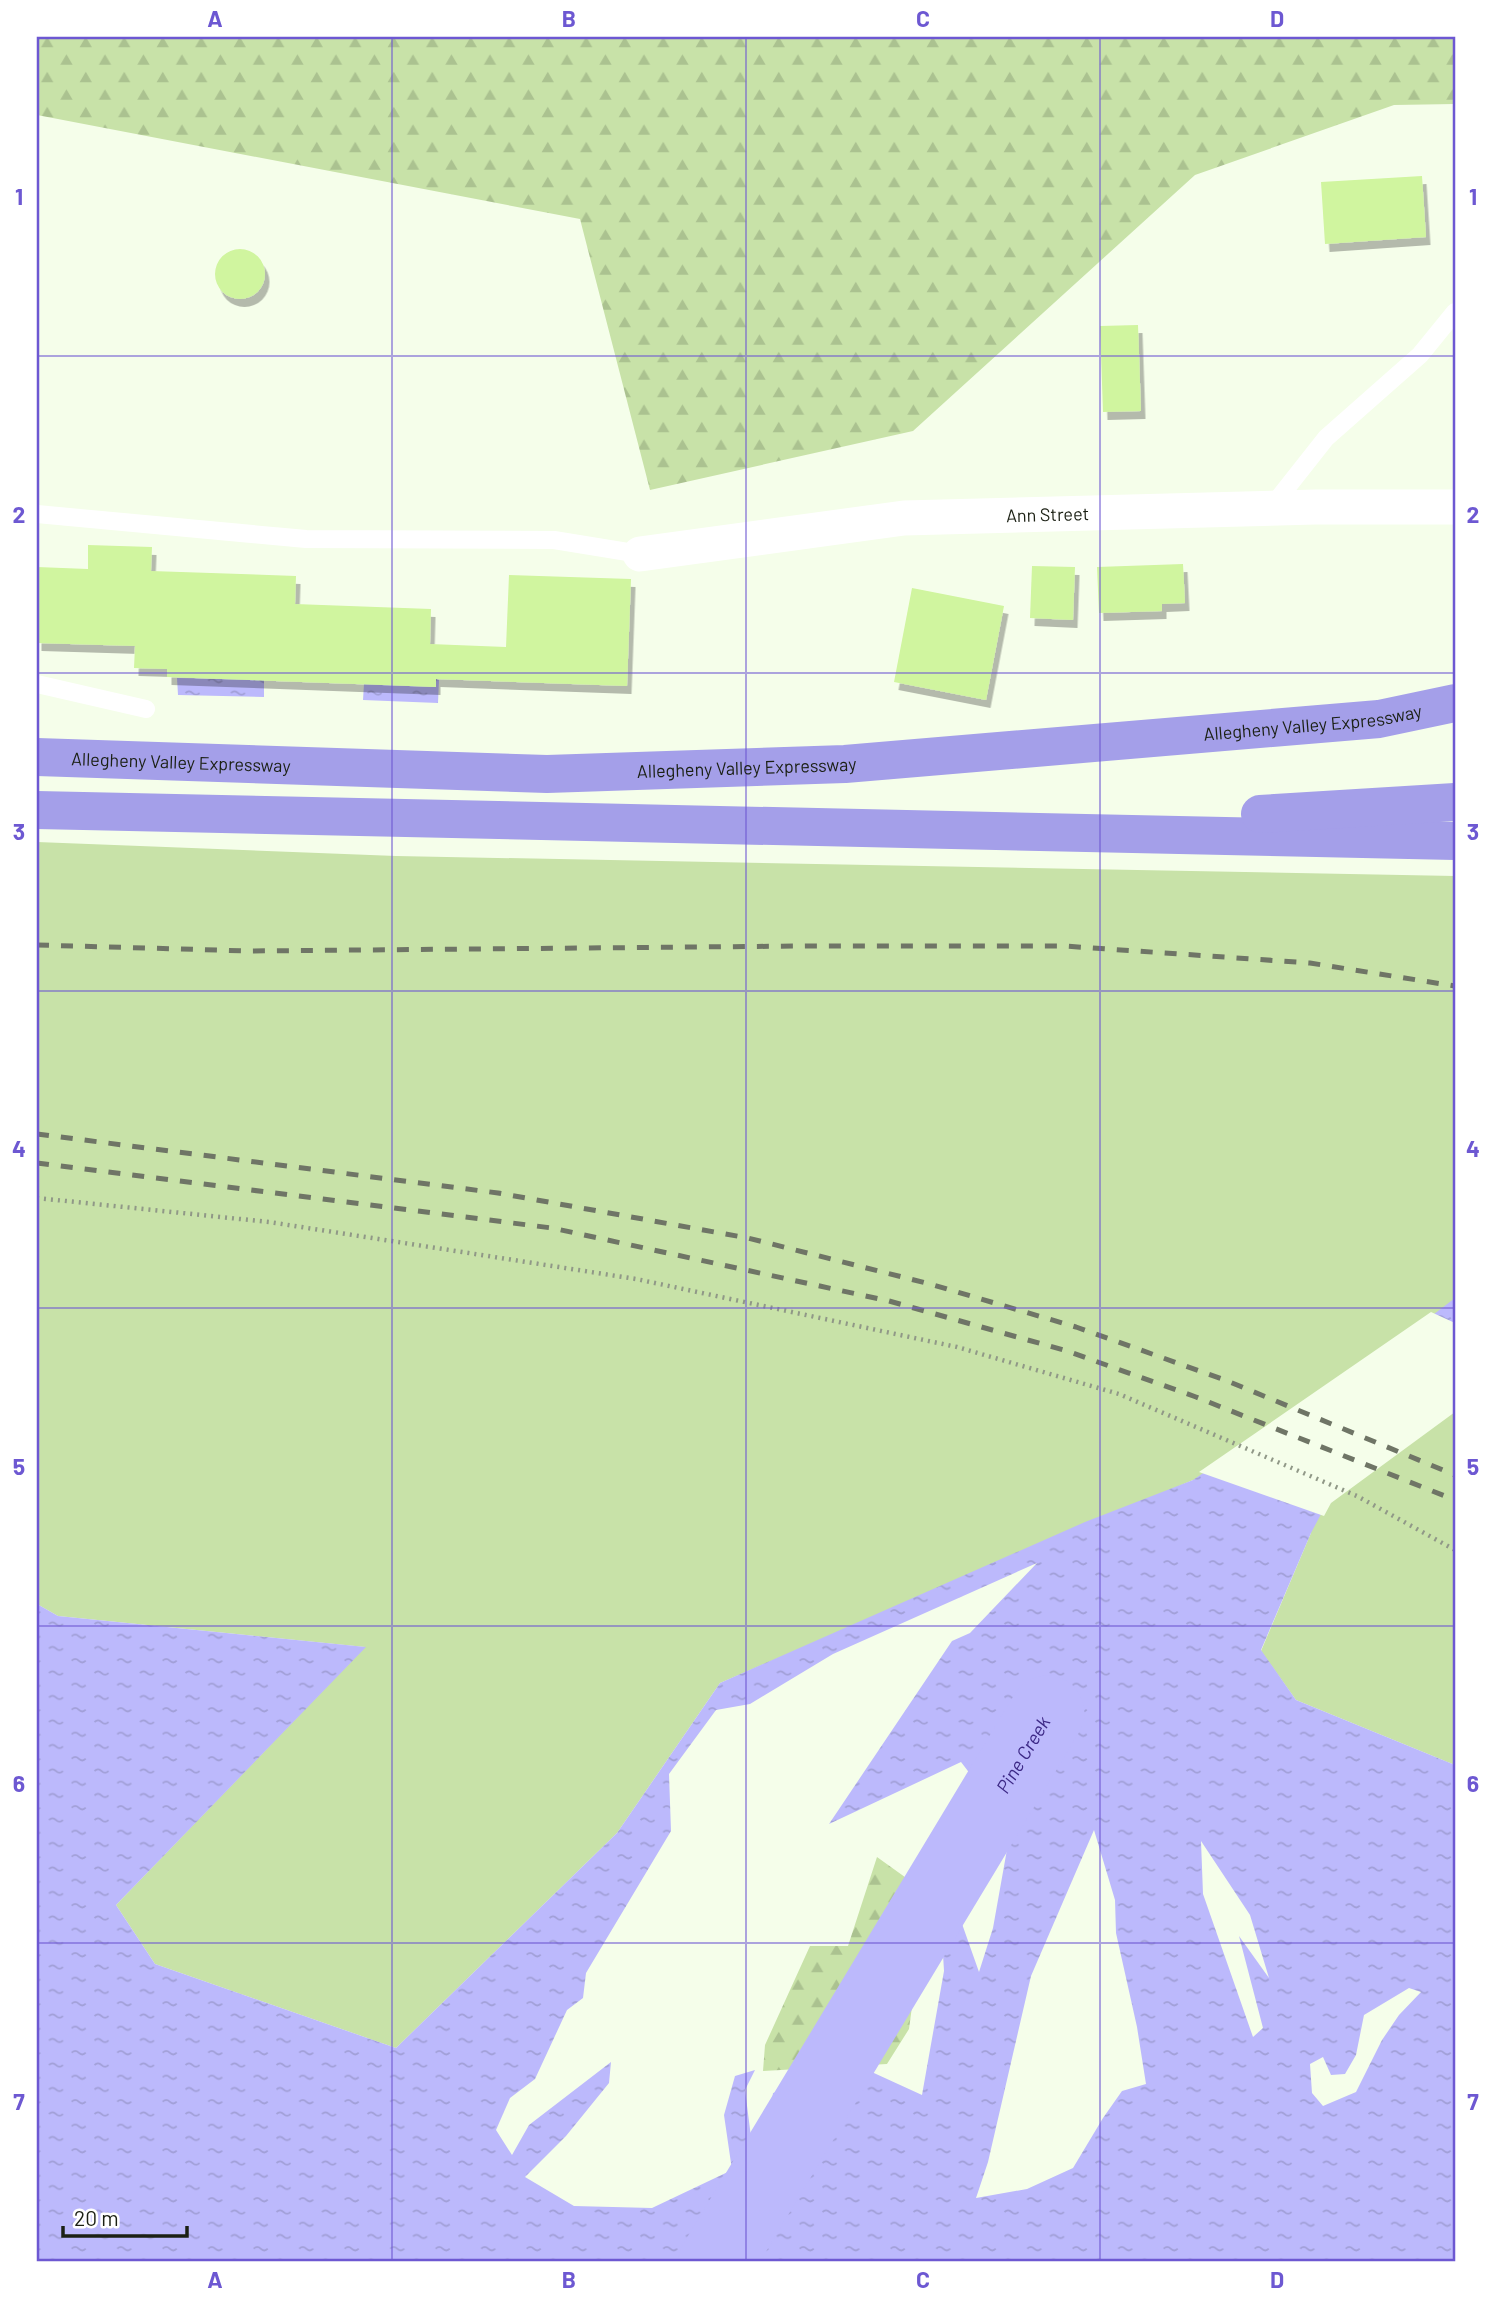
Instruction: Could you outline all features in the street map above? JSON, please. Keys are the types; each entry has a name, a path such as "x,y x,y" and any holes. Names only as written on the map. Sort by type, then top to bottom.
{"highway":[{"name":"Allegheny Valley Expressway","path":"37,757 547,774 845,764 1379,719 1455,704"},
{"path":"1379,719 1455,713"},
{"path":"859,828 1217,816 1455,802"},
{"path":"37,810 1455,841"}],"street":[{"name":"Ann Street","path":"640,554 904,518 1455,507"}],"lane":[{"path":"1270,509 1326,438 1420,355 1455,312"},
{"path":"37,514 306,539 554,540 640,554"},
{"path":"37,684 146,709"}],"path":[{"path":"37,1198 269,1222 636,1279 957,1348 1119,1394 1357,1496 1455,1550"}],"green space":[{"path":"37,37 1455,37 1455,104 1394,105 1195,175 913,431 650,490 580,219 37,115"},
{"path":"37,842 396,856 1455,876 1455,1765 1296,1700 1261,1651 1311,1533 1193,1480 720,1683 617,1833 396,2048 155,1964 116,1905 365,1647 58,1616 37,1604"},
{"path":"877,1857 916,1885 917,1969 909,2029 887,2064 763,2071 765,2045 810,1946 848,1946"}],"water":[{"path":"177,678 264,680 264,697 178,695"},
{"path":"436,679 439,680 438,703 363,700 364,684 436,687"},
{"path":"1455,1298 1455,1408 1328,1501 1311,1533 1261,1650 1296,1700 1455,1765 1455,2262 37,2262 37,1604 58,1616 366,1647 116,1905 155,1964 396,2048 617,1833 720,1683 1085,1522 1193,1480 1412,1331","holes":["1037,1563 970,1633 952,1641 829,1824 961,1762 1011,1827 993,1928 979,1972 937,1853 944,1971 922,2095 863,2068 773,2093 765,2157 755,2168 745,2090 755,2070 735,2076 724,2115 732,2170 652,2208 574,2206 525,2177 566,2136 609,2083 611,2062 529,2125 512,2155 496,2130 510,2098 535,2079 567,2010 583,1998 586,1973 671,1831 669,1774 716,1710 750,1704 833,1654","1094,1830 1115,1900 1116,1933 1137,2027 1146,2084 1122,2091 1073,2168 1027,2189 976,2198 988,2162 1031,1976","1201,1841 1250,1915 1269,1978 1239,1936 1263,2028 1253,2037 1203,1894","1409,1988 1421,1992 1399,2015 1382,2040 1356,2092 1323,2106 1312,2093 1310,2064 1323,2057 1331,2075 1345,2074 1356,2055 1364,2015"]}],"pier":[{"path":"1431,1312 1455,1323 1455,1412 1331,1503 1324,1516 1199,1472"}],"building":[{"path":"1422,176 1426,237 1325,244 1321,182"},
{"path":"240,249 258,256 265,274 258,292 240,299 222,292 215,274 222,256"},
{"path":"1138,325 1141,411 1103,412 1100,326"},
{"path":"88,545 152,547 151,571 296,576 295,604 431,609 430,644 506,647 509,575 631,579 627,686 436,679 436,687 167,677 167,669 134,668 135,646 37,643 37,567 88,569"},
{"path":"1183,564 1185,603 1162,604 1162,611 1099,613 1097,567"},
{"path":"1032,566 1075,567 1073,620 1030,618"},
{"path":"912,588 1004,606 986,700 894,682"}],"waterway":[{"name":"Pine Creek","path":"716,2262 1047,1713"}],"railway":[{"path":"37,945 251,951 1064,946 1310,963 1455,986"},
{"path":"37,1134 498,1193 748,1238 930,1284 1076,1327 1225,1380 1455,1475"},
{"path":"37,1163 552,1228 889,1301 1067,1351 1196,1397 1455,1500"}]}
